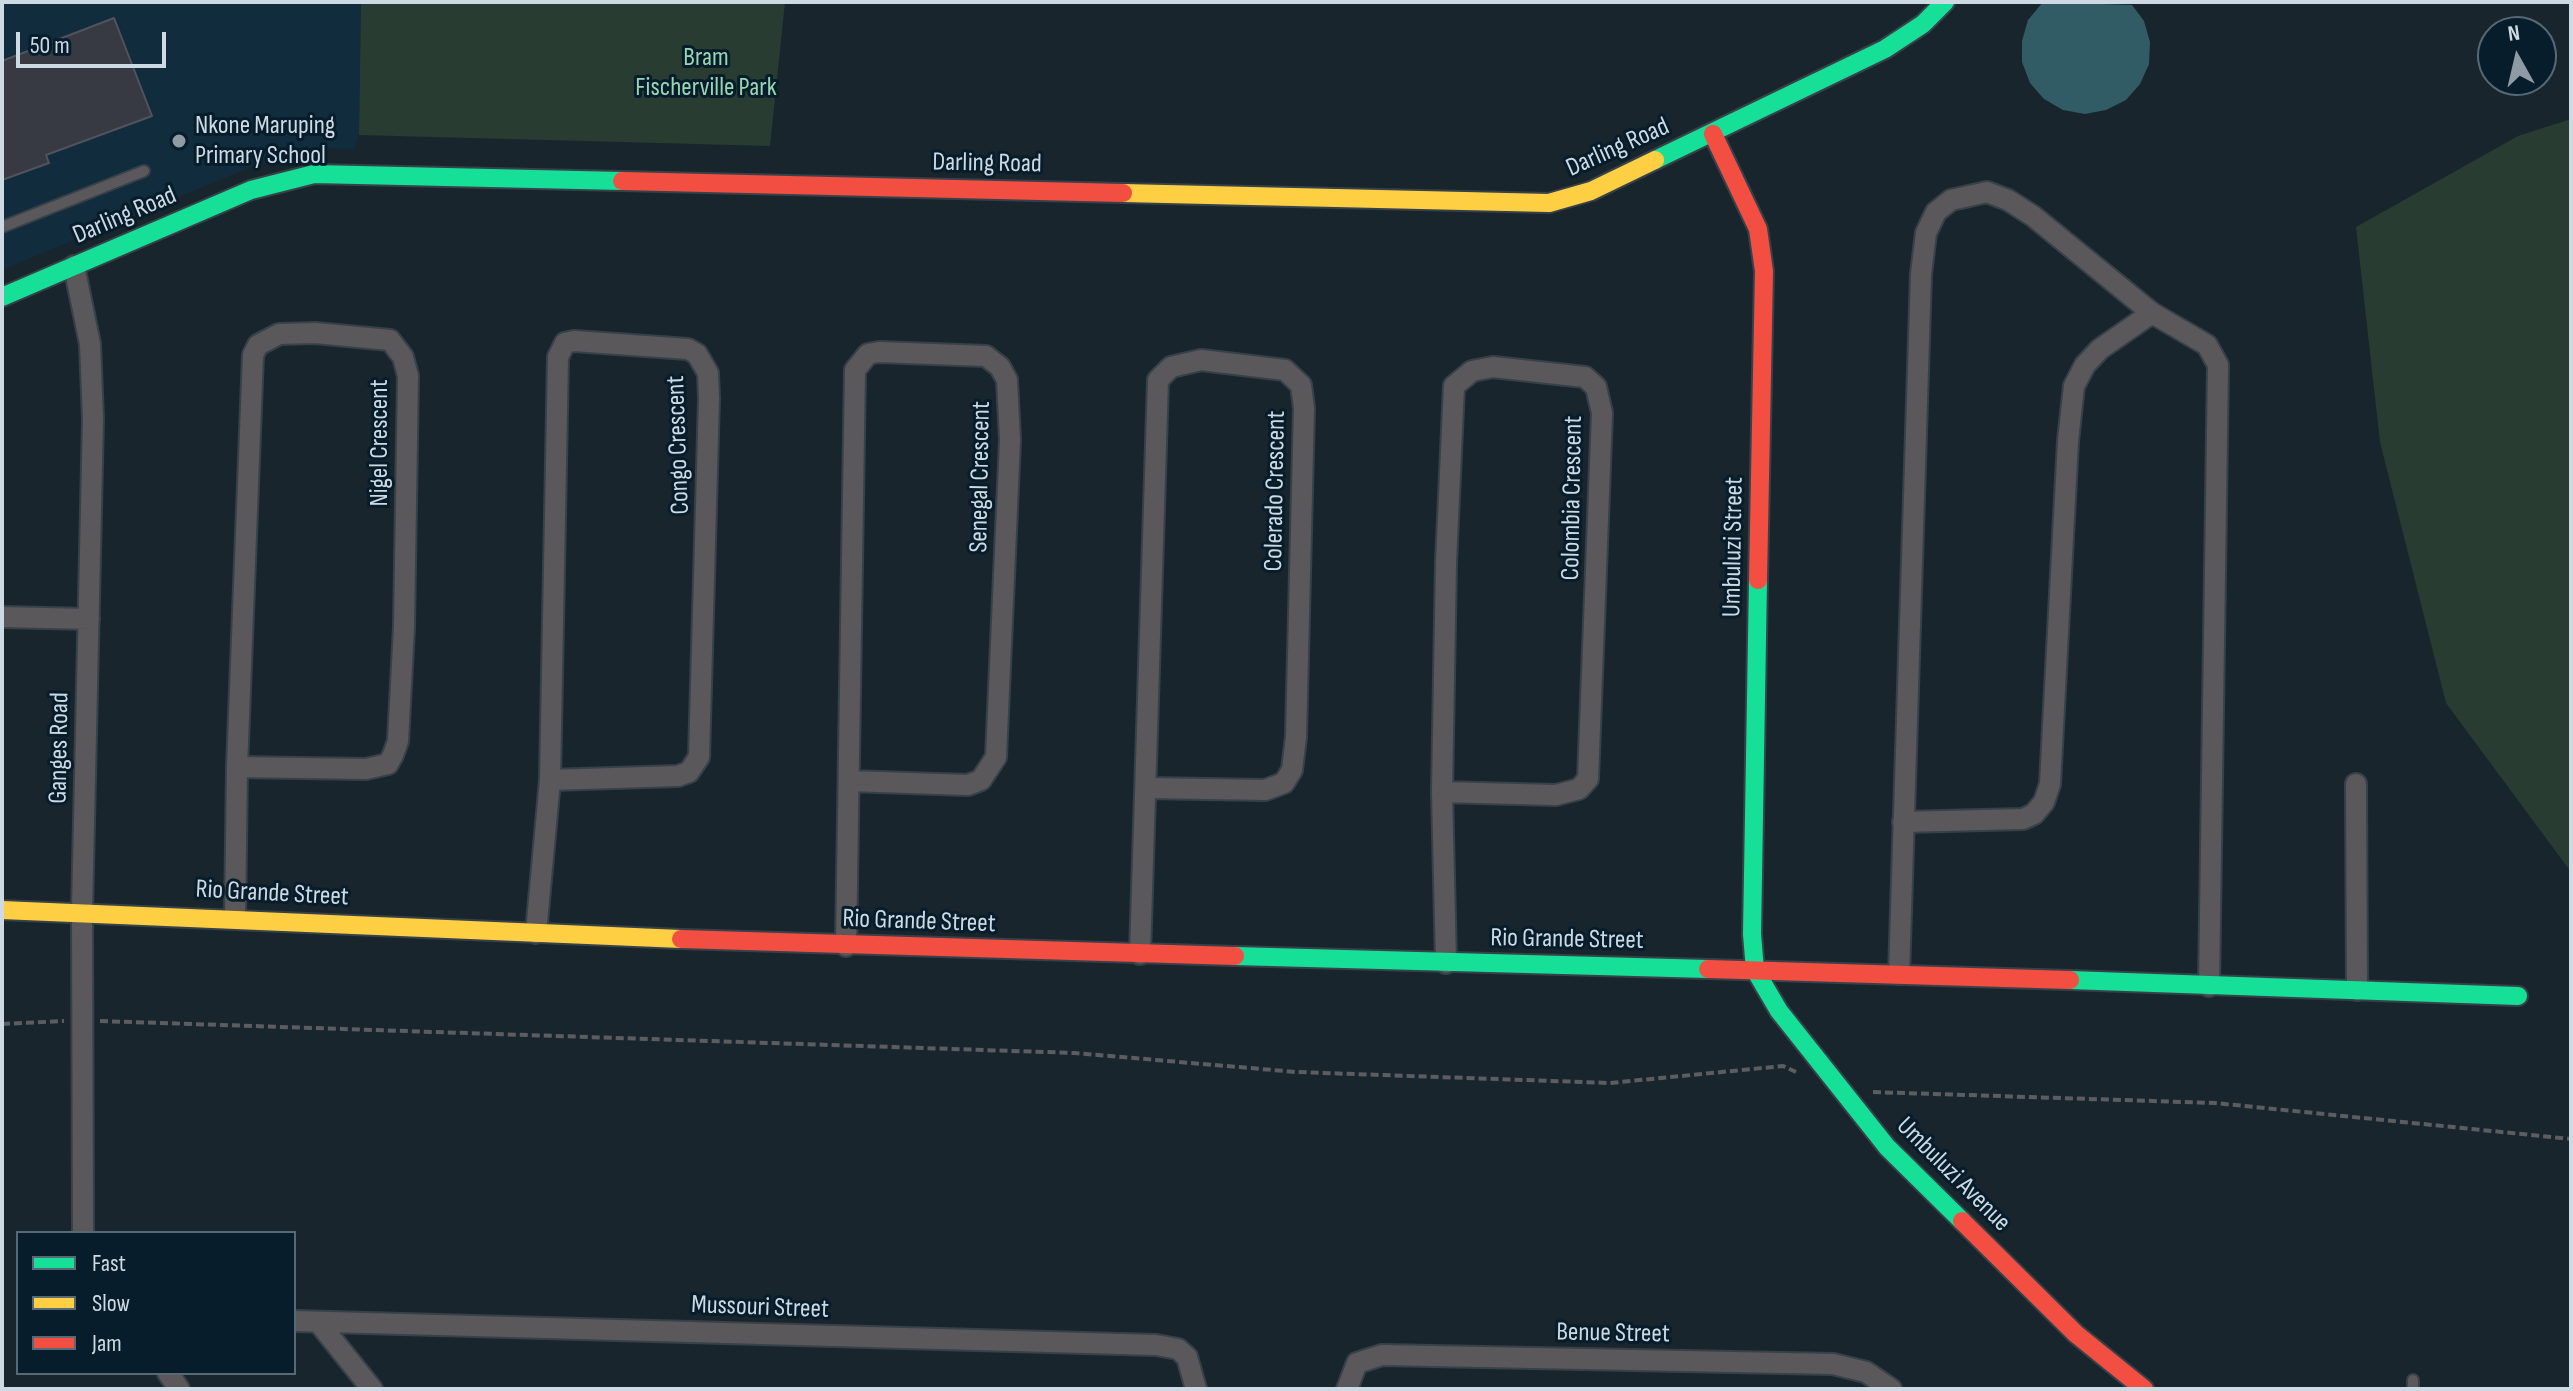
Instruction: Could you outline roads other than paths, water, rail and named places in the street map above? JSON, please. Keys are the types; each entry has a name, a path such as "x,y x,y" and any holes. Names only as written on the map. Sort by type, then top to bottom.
{"street":[{"name":"Darling Road","path":"2,297 251,190 314,174 1529,204 1565,200 1713,134 1885,49 1923,24 1945,2"},
{"name":"Umbuluzi Street","path":"1713,134 1758,229 1764,271 1752,934 1755,970"},
{"path":"1899,974 1921,274 1926,233 1936,212 1951,200 1987,192 2008,200 2152,313 2207,345 2213,352 2219,381 2209,986"},
{"name":"Ganges Road","path":"74,266 91,368 82,911 83,1231"},
{"path":"1903,822 2023,819 2034,814 2044,802 2050,784 2068,441 2074,386 2085,365 2100,349 2152,313"},
{"name":"Nigel Crescent","path":"235,918 237,767 253,355 258,345 279,334 330,334 390,340 403,357 408,408 404,627 398,741 393,755 388,764 366,769 237,767"},
{"name":"Congo Crescent","path":"536,933 550,780 558,357 565,343 574,341 688,349 697,354 708,373 709,398 699,757 689,772 678,776 550,780"},
{"name":"Senegal Crescent","path":"846,946 855,370 868,354 879,352 986,356 994,360 1007,380 1010,440 996,757 981,780 968,785 849,781"},
{"name":"Colerado Crescent","path":"1140,954 1158,380 1171,367 1201,360 1285,370 1301,385 1304,408 1296,737 1292,770 1284,783 1265,790 1147,788"},
{"name":"Colombia Crescent","path":"1442,792 1556,795 1579,789 1588,779 1602,413 1596,387 1585,377 1493,367 1472,371 1454,386 1446,562 1442,792 1446,963"},
{"path":"2,617 89,619"},
{"path":"2356,784 2357,990"},
{"name":"Rio Grande Street","path":"2,910 82,911 846,946 1899,974 2518,996"},
{"name":"Umbuluzi Avenue","path":"1755,970 1779,1011 1887,1147 2076,1334 2120,1382 2144,1389"},
{"name":"Mussouri Street","path":"296,1321 1156,1345 1178,1349 1187,1357 1196,1389"},
{"path":"319,1323 372,1389"},
{"name":"Benue Street","path":"1347,1389 1357,1363 1382,1355 1833,1364 1866,1372 1891,1389"}],"lane":[{"path":"2,227 144,171"}],"place":[{"name":"Nkone Maruping Primary School","path":"179,141"}],"park label":[{"name":"Bram Fischerville Park","path":"706,73"}]}
